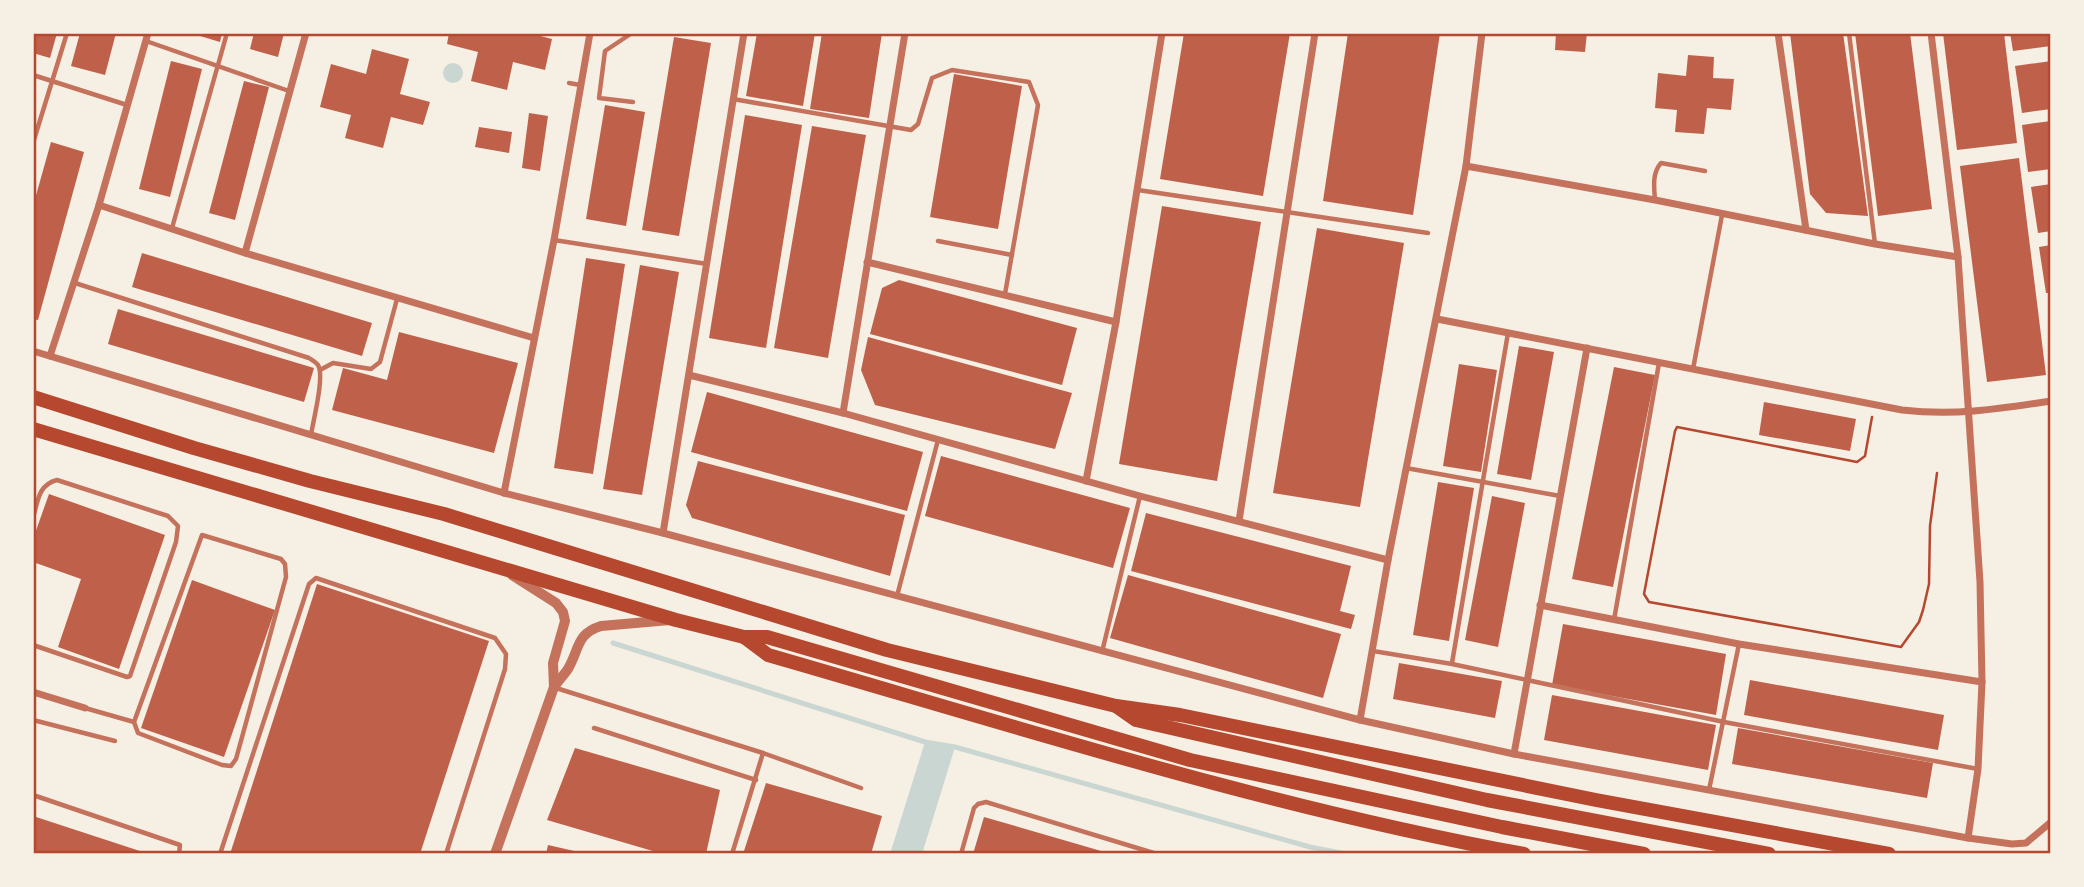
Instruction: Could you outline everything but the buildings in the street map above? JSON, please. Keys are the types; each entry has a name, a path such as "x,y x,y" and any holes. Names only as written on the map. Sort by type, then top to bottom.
{"main road":[{"path":"33,397 206,452 444,514 887,649 1116,706 1180,715 1582,797 1889,854"},
{"path":"33,429 676,620 744,637 767,637 1190,760 1644,854"},
{"path":"744,637 768,655 1167,771 1430,836 1524,854"},
{"path":"1116,706 1136,720 1410,784 1769,854"}],"street":[{"path":"245,253 306,33"},
{"path":"504,493 554,240 590,33"},
{"path":"663,533 744,33"},
{"path":"843,413 905,33"},
{"path":"1086,481 1116,322 1162,33"},
{"path":"1239,521 1315,33"},
{"path":"1360,720 1388,560 1466,166 1482,33"},
{"path":"1779,33 1806,230"},
{"path":"1931,33 1958,257 1980,582 1982,682 1978,769 1968,838"},
{"path":"50,356 99,205 147,37"},
{"path":"1466,166 1875,244 1958,257"},
{"path":"99,205 245,253 534,338"},
{"path":"867,262 1116,322"},
{"path":"1437,318 1874,405 1936,414 1970,413 2051,401"},
{"path":"1514,754 1587,348"},
{"path":"33,351 504,493 1360,720 1514,754 1968,838 2012,844 2026,843 2051,822"},
{"path":"689,376 843,413 1140,496 1388,560"},
{"path":"500,567 555,603 563,612 565,621 553,663 554,687"},
{"path":"1540,605 1739,644 1982,682"},
{"path":"495,854 554,687 568,670 582,636 601,626 676,620"},
{"path":"33,692 85,708"}],"lane":[{"path":"33,143 67,33"},
{"path":"172,228 227,33"},
{"path":"632,33 605,51 599,97 633,103"},
{"path":"1849,33 1875,244"},
{"path":"147,37 217,67 289,91"},
{"path":"733,99 911,130 918,124 932,78 952,70 1029,82 1038,105 1005,294"},
{"path":"33,75 127,105"},
{"path":"569,83 581,85"},
{"path":"1655,200 1654,176 1661,163 1705,171"},
{"path":"1138,190 1428,233"},
{"path":"1693,369 1722,215"},
{"path":"554,240 707,264"},
{"path":"938,241 1012,255"},
{"path":"75,283 309,358 317,363 320,370 311,436"},
{"path":"320,370 333,363 370,369 380,362 397,299"},
{"path":"1452,664 1508,333"},
{"path":"1614,620 1659,362"},
{"path":"897,596 938,440"},
{"path":"1406,468 1560,496"},
{"path":"33,517 41,489 47,483 57,480 168,516 178,526 176,542 130,676 33,645"},
{"path":"1102,652 1140,496"},
{"path":"202,535 281,559 285,564 286,577 236,759 231,766 138,733 134,722 202,535"},
{"path":"220,854 309,584 316,578 495,638 506,654 505,669 446,854"},
{"path":"1709,790 1739,644"},
{"path":"1373,651 1452,664 1724,722 1978,769"},
{"path":"554,687 763,753 861,788"},
{"path":"85,708 134,722"},
{"path":"33,720 115,741"},
{"path":"594,729 756,780"},
{"path":"732,854 763,753"},
{"path":"33,795 180,845 179,854"},
{"path":"961,854 974,808 986,802 1157,854"}],"path":[{"path":"1874,405 1865,456 1857,461 1677,427 1645,598 1649,602 1900,647 1919,622 1923,610 1928,584 1930,526 1937,473"}],"shaded area":[{"path":"449,63 457,63 463,73 457,83 449,83 443,77 443,69"},
{"path":"925,742 955,747 922,854 890,854"}],"waterway":[{"path":"613,643 925,742 955,747 1310,847 1346,854"}]}
